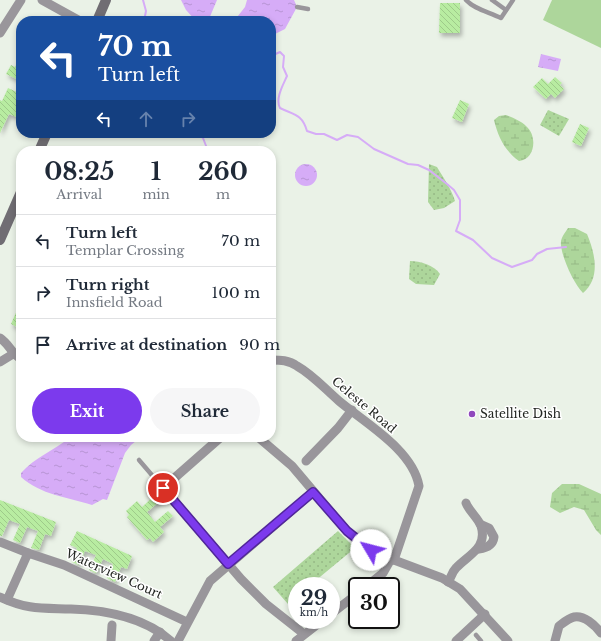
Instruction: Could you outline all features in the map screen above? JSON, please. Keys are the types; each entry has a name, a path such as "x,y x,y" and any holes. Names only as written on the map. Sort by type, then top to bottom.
{"street":[{"path":"0,33 21,0"},
{"path":"42,0 71,16"},
{"path":"99,16 106,0"},
{"path":"0,240 16,203"},
{"path":"0,338 10,345 13,354"},
{"path":"0,353 13,354 16,356"},
{"path":"0,362 13,354"},
{"name":"Celeste Road","path":"276,360 284,360 297,365 352,410 388,440 411,465 417,476 419,486 417,497 393,560 378,577"},
{"path":"306,461 334,433 352,410"},
{"path":"215,442 163,488 228,564 266,604 304,634"},
{"path":"264,442 292,466 347,531 378,554 448,582 460,589 485,614 508,641"},
{"path":"178,641 210,581 313,492"},
{"path":"448,582 454,570 479,549 482,532 480,524 469,511 466,503"},
{"name":"Waterview Court","path":"0,542 64,565 187,622"},
{"path":"28,553 4,598 18,605 36,609 72,609 108,613 131,619 160,632 171,641"},
{"path":"340,607 348,601"},
{"path":"456,641 485,614"},
{"path":"555,641 559,626 574,617 584,618 595,625 601,633"},
{"path":"111,641 112,625"},
{"path":"296,641 311,629"},
{"path":"154,641 160,632"}],"lane":[{"path":"466,0 471,6 486,10 501,18 513,0"},
{"path":"492,0 506,10"},
{"path":"297,8 308,9"},
{"path":"138,460 163,488"},
{"path":"476,635 481,641"}],"green space":[{"path":"552,0 601,0 601,48 543,20"},
{"path":"548,110 569,119 559,136 540,125"},
{"path":"506,115 524,124 530,130 533,147 529,157 524,160 519,161 510,153 498,132 494,120 499,116"},
{"path":"429,164 437,167 454,197 455,201 444,208 434,210 428,202"},
{"path":"568,228 575,228 587,234 594,257 595,265 592,280 589,287 583,293 572,277 562,250 561,240"},
{"path":"410,261 426,264 434,268 440,274 434,285 416,284 409,279"},
{"path":"562,484 579,484 601,494 601,535 596,530 584,510 574,507 560,513 550,507 552,493"},
{"path":"338,531 355,548 320,577 288,577 288,604 273,587"}],"water":[{"path":"181,0 217,0 210,16 191,16 186,10"},
{"path":"247,0 294,0 297,7 285,29 276,34 276,16 238,16 245,7"},
{"path":"541,54 561,59 558,71 538,67"},
{"path":"306,164 314,167 317,175 314,183 306,186 298,183 295,175 298,167"},
{"path":"63,442 135,442 125,453 107,500 103,499 92,505 46,492 37,488 21,477 21,473 26,467"}],"building":[{"path":"440,3 460,3 460,33 439,33"},
{"path":"11,65 15,67 16,65 16,79 6,74"},
{"path":"555,77 562,83 560,85 564,89 555,98 551,94 546,99 533,87 542,78 548,84"},
{"path":"8,88 16,92 16,117 9,114 0,133 0,100 2,101"},
{"path":"460,100 469,104 462,122 452,118"},
{"path":"580,124 589,128 581,146 572,142"},
{"path":"16,312 16,326 11,324"},
{"path":"155,495 160,501 147,512 155,522 168,511 173,516 160,527 164,532 153,542 150,538 147,540 127,517 129,515 126,511 137,501 142,507"},
{"path":"0,500 56,522 51,536 45,534 39,550 31,548 38,531 27,527 20,543 13,540 20,524 9,520 2,536 0,536"},
{"path":"77,531 132,556 127,569 121,567 115,582 107,578 113,564 103,559 96,573 89,570 96,555 85,551 79,565 72,562 77,548 70,545"}],"waterway":[{"path":"143,0 146,11 145,16"},
{"path":"276,54 280,52 284,56 283,67 287,76 278,100 280,108 300,118 303,121 307,131 316,134 324,134 337,140 347,135 358,137 374,149 408,164 418,165 429,170 454,190 460,200 460,220 456,231 473,240 492,258 512,267 532,260 537,254 547,249 566,247"},
{"path":"203,138 206,146"}],"place":[{"name":"Satellite Dish","path":"472,414"}],"route":[{"path":"163,488 228,564 313,492 347,531 371,550"}]}
